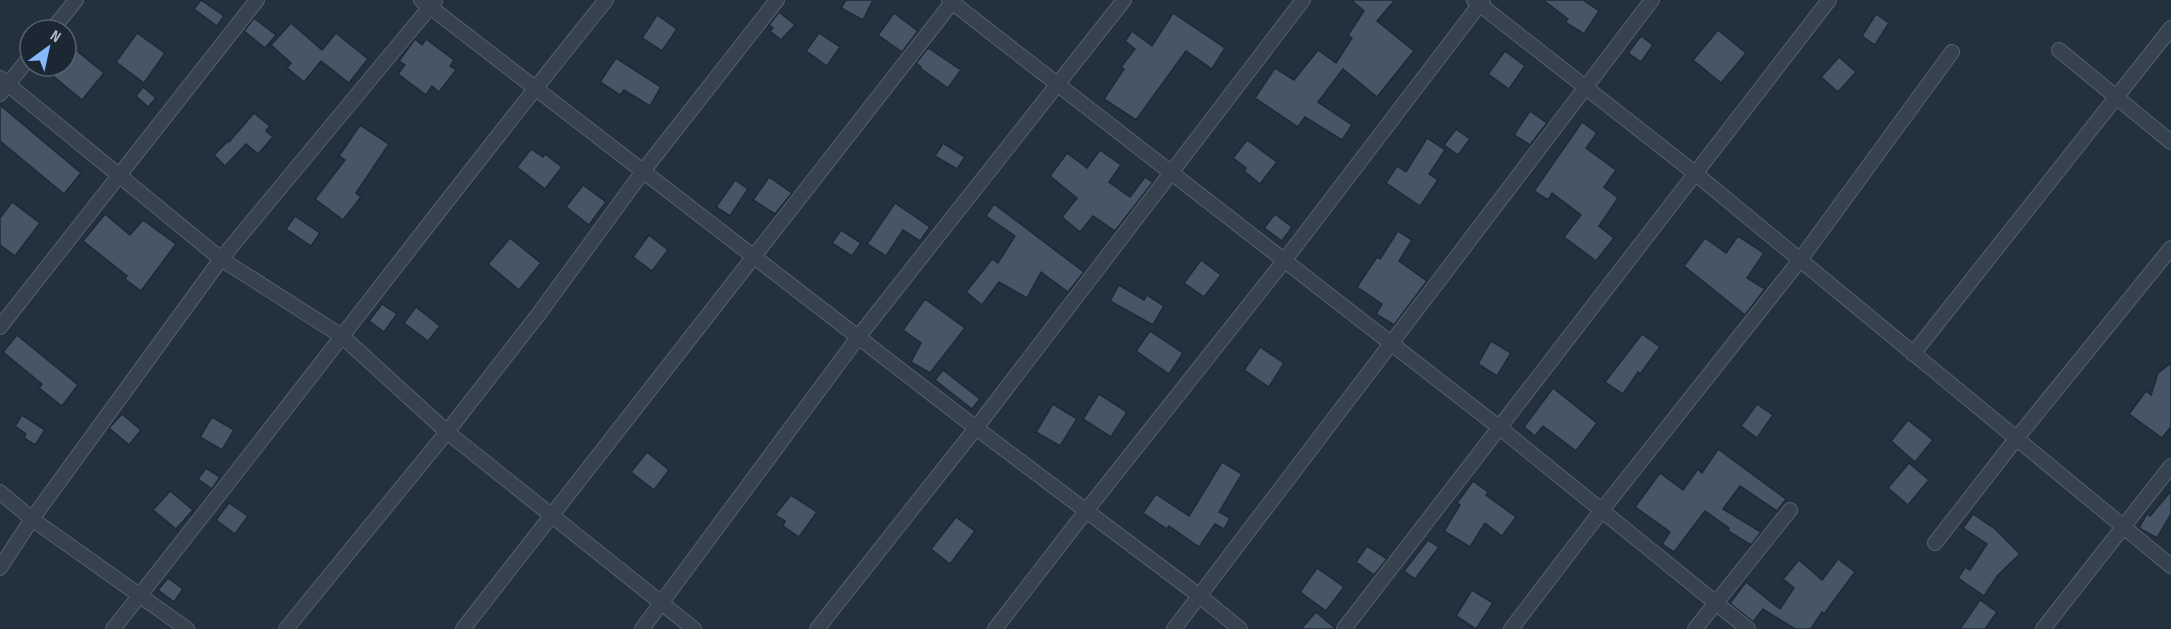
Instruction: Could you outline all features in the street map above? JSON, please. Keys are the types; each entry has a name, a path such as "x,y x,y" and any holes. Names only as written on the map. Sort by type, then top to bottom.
{"street":[{"path":"62,18 76,0"},
{"path":"0,327 257,0"},
{"path":"113,629 606,0"},
{"path":"286,629 447,432 538,315 644,170 777,0"},
{"path":"642,629 859,336 1124,0"},
{"path":"817,629 976,428 1303,0"},
{"path":"1174,629 1201,597 1652,0"},
{"path":"1344,629 1828,0"},
{"path":"463,629 951,1 1500,428 1748,629"},
{"path":"995,629 1284,261 1479,1 1696,174 2171,566"},
{"path":"0,568 32,519 221,259 429,2 976,428 1201,597 1240,629"},
{"path":"1913,354 2171,28"},
{"path":"2059,50 2171,142"},
{"path":"1511,629 1800,260 1952,52"},
{"path":"18,69 3,85 119,175 221,259 343,337 447,432 693,629"},
{"path":"1935,543 2171,248"},
{"path":"2043,629 2171,466"},
{"path":"0,492 32,519 187,629"},
{"path":"1695,629 1790,510"}],"building":[{"path":"201,0 224,16 217,26 194,9"},
{"path":"846,0 873,0 863,20 841,8"},
{"path":"1351,0 1395,0 1377,21 1414,51 1377,97 1343,69 1318,102 1352,125 1342,140 1305,117 1298,127 1255,98 1275,68 1294,80 1318,50 1336,63 1352,38 1348,35 1364,11"},
{"path":"1543,0 1583,0 1599,11 1584,34 1565,22 1568,19"},
{"path":"779,12 795,25 781,40 770,31 773,28 769,25"},
{"path":"894,13 918,31 902,52 878,35"},
{"path":"1173,13 1225,48 1212,69 1186,51 1136,120 1104,99 1124,69 1121,67 1135,49 1125,41 1132,31 1152,46"},
{"path":"1876,14 1889,23 1875,45 1862,36"},
{"path":"657,15 677,29 662,51 642,38"},
{"path":"254,18 276,35 265,48 244,31"},
{"path":"291,23 322,50 336,33 368,59 349,83 321,61 304,82 287,68 291,63 271,45"},
{"path":"1718,30 1746,53 1721,83 1693,60"},
{"path":"137,33 165,53 144,83 116,62"},
{"path":"819,33 840,47 827,66 806,51"},
{"path":"1641,36 1653,45 1641,62 1628,53"},
{"path":"415,39 422,45 426,39 454,60 450,66 456,70 439,92 432,86 426,95 398,74 405,65 399,61"},
{"path":"928,48 961,70 948,88 916,63"},
{"path":"1505,51 1525,66 1509,89 1488,74"},
{"path":"78,52 104,73 82,100 55,78 78,78"},
{"path":"1839,57 1856,72 1838,92 1821,77"},
{"path":"616,58 661,87 650,106 624,90 620,95 600,82"},
{"path":"143,87 156,98 148,107 136,96"},
{"path":"0,105 81,173 64,194 0,141"},
{"path":"1530,111 1547,123 1530,145 1514,135"},
{"path":"254,113 270,126 266,131 273,137 258,154 246,144 225,166 214,155 229,142"},
{"path":"1582,122 1597,133 1586,148 1616,170 1604,187 1618,198 1599,226 1614,238 1596,261 1564,237 1581,215 1552,193 1548,200 1534,191"},
{"path":"360,125 389,144 356,193 361,197 343,220 315,199 345,160 339,156"},
{"path":"1456,129 1470,139 1458,155 1444,145"},
{"path":"1427,138 1445,150 1429,174 1438,180 1420,206 1386,183 1397,166 1406,172"},
{"path":"1247,140 1277,162 1260,184 1244,171 1246,168 1233,158"},
{"path":"943,143 965,157 957,169 935,156"},
{"path":"531,149 543,157 545,154 562,167 545,189 517,167"},
{"path":"1100,150 1121,165 1109,182 1130,197 1145,177 1153,182 1115,231 1093,216 1080,232 1062,217 1077,198 1050,176 1067,153 1087,168"},
{"path":"769,177 792,193 775,214 753,200"},
{"path":"735,180 748,189 730,216 716,207"},
{"path":"583,185 606,202 589,225 566,207"},
{"path":"12,202 40,223 15,256 0,245 0,218"},
{"path":"895,203 930,227 920,241 903,230 886,256 867,244"},
{"path":"994,204 1084,272 1068,292 1041,272 1027,298 999,282 982,305 966,292 992,259 998,263 1015,236 986,216"},
{"path":"105,214 130,235 143,220 176,244 141,291 125,279 127,276 83,241"},
{"path":"1275,214 1292,227 1282,241 1264,228"},
{"path":"295,216 320,233 311,246 286,229"},
{"path":"841,230 861,243 852,256 832,243"},
{"path":"1398,231 1412,240 1399,261 1427,281 1394,325 1376,314 1382,304 1357,287 1377,257 1380,259"},
{"path":"649,235 668,250 652,271 633,257"},
{"path":"1738,236 1764,253 1747,278 1765,289 1745,315 1684,266 1705,238 1726,253"},
{"path":"510,238 541,263 519,290 488,264"},
{"path":"1201,260 1221,275 1204,297 1184,283"},
{"path":"1119,285 1144,300 1147,295 1164,306 1153,325 1110,301"},
{"path":"925,299 965,328 930,373 911,362 921,343 903,330"},
{"path":"382,304 397,314 384,332 369,321"},
{"path":"416,307 440,326 428,341 404,323"},
{"path":"1150,331 1183,353 1169,374 1136,351"},
{"path":"1642,334 1660,347 1640,374 1638,372 1623,394 1605,382"},
{"path":"17,335 78,385 62,406 39,388 42,384 3,352"},
{"path":"1491,341 1511,353 1497,376 1478,364"},
{"path":"1260,347 1284,363 1269,387 1244,370"},
{"path":"2171,363 2171,427 2162,438 2129,414 2146,391 2151,395 2158,373"},
{"path":"943,370 980,399 972,409 935,380"},
{"path":"1553,388 1597,423 1576,451 1543,426 1535,436 1524,427"},
{"path":"1099,394 1127,412 1111,437 1083,419"},
{"path":"1053,404 1077,419 1060,446 1036,432"},
{"path":"1757,404 1773,415 1757,438 1741,426"},
{"path":"122,414 141,430 129,445 109,428"},
{"path":"22,415 45,430 35,445 24,438 26,434 15,426"},
{"path":"212,417 234,430 222,450 200,437"},
{"path":"1908,420 1933,440 1915,462 1891,441"},
{"path":"1718,449 1786,499 1777,511 1740,486 1723,509 1761,532 1751,545 1728,531 1729,528 1705,511 1674,552 1662,544 1670,532 1635,507 1660,473 1683,490 1698,469 1702,473"},
{"path":"647,452 669,470 654,490 631,472"},
{"path":"1222,462 1242,474 1219,512 1230,518 1224,529 1215,524 1199,547 1169,526 1167,529 1143,513 1156,494 1189,516"},
{"path":"1909,463 1929,480 1908,505 1888,488"},
{"path":"206,468 220,477 212,489 198,479"},
{"path":"1473,481 1488,492 1486,495 1516,517 1502,536 1485,523 1470,547 1444,531 1460,505 1457,503"},
{"path":"170,491 193,510 176,529 153,510"},
{"path":"2171,491 2171,514 2157,538 2139,528 2147,514 2150,516"},
{"path":"791,495 817,512 799,537 783,526 785,521 775,515"},
{"path":"229,503 248,516 235,534 216,520"},
{"path":"1973,514 1995,529 2020,554 1998,575 1984,596 1958,578 1965,567 1970,570 1987,544 1963,528"},
{"path":"956,517 975,531 950,564 931,549"},
{"path":"1428,540 1439,547 1415,579 1404,571"},
{"path":"1367,546 1387,559 1374,575 1356,562"},
{"path":"1838,559 1855,572 1811,629 1795,629 1763,609 1753,622 1730,603 1746,582 1780,609 1794,588 1783,579 1799,560 1822,580"},
{"path":"1317,568 1344,587 1326,611 1300,592"},
{"path":"168,578 183,589 174,602 158,590"},
{"path":"1472,590 1493,603 1476,629 1456,616"},
{"path":"1980,600 1997,612 1985,629 1960,629"},
{"path":"1316,612 1335,628 1335,629 1301,629"}]}
